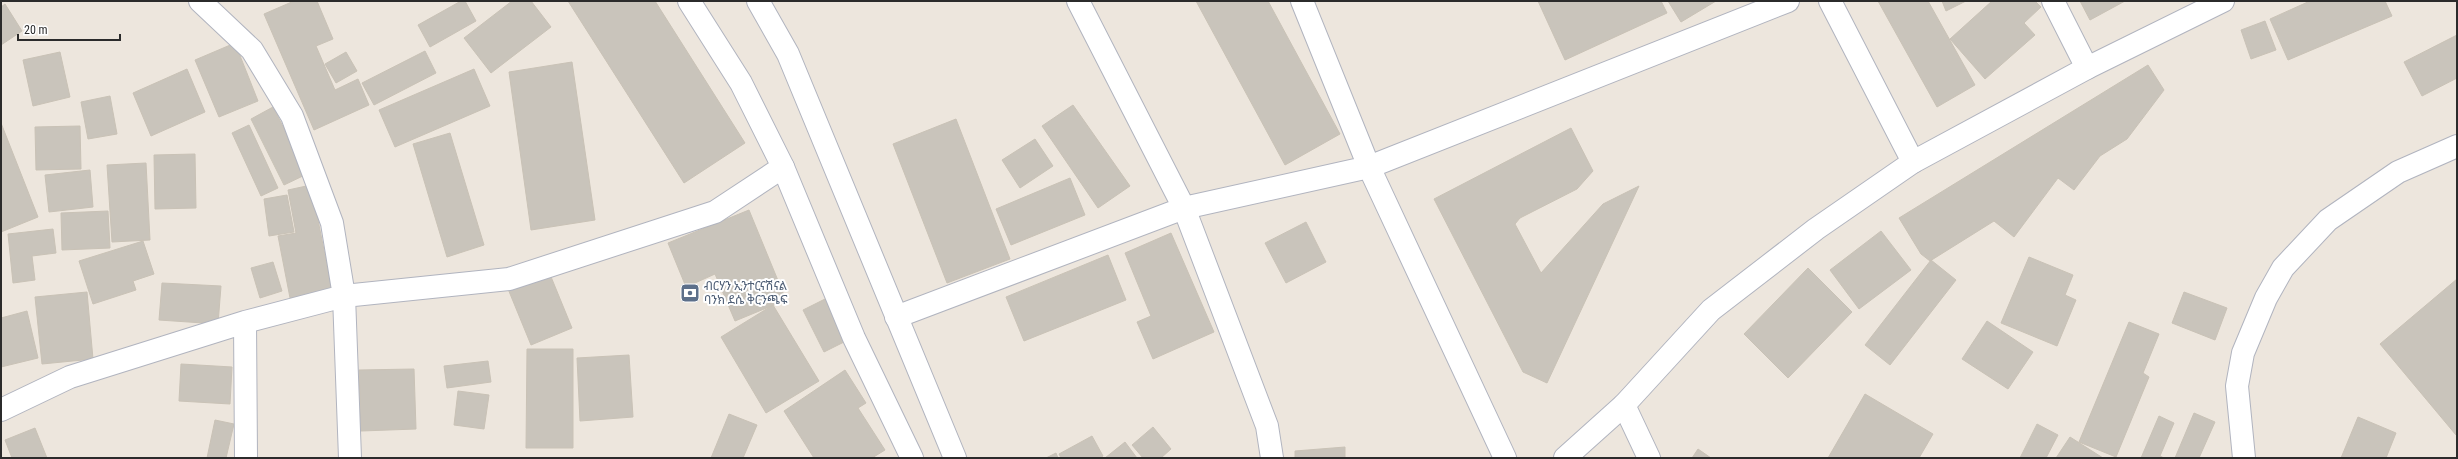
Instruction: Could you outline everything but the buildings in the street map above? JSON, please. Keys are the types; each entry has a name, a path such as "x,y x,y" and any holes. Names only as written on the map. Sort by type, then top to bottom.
{"street":[{"path":"200,1 252,50 292,116 332,224 344,296 350,458"},
{"path":"689,1 741,83 783,167 854,338 912,458"},
{"path":"758,1 788,54 955,458"},
{"path":"1078,1 1184,208 1267,426 1272,458"},
{"path":"1302,1 1369,167 1505,458"},
{"path":"896,317 1184,208 1369,167 1788,1"},
{"path":"1830,1 1913,162"},
{"path":"2053,1 2087,68"},
{"path":"1565,458 1624,405 1712,310 1816,228 1913,162 2087,68 2223,1"},
{"path":"2244,458 2237,386 2243,353 2266,298 2283,268 2334,216 2398,172 2457,146"},
{"path":"1,410 70,377 245,322 344,296 510,279 715,212 783,167"},
{"path":"245,322 246,458"},
{"path":"1624,405 1649,458"}],"place":[{"name":"ብርሃን ኢንተርናሽናል ባንክ ደሴ ቅርንጫፍ","path":"690,293"}]}
